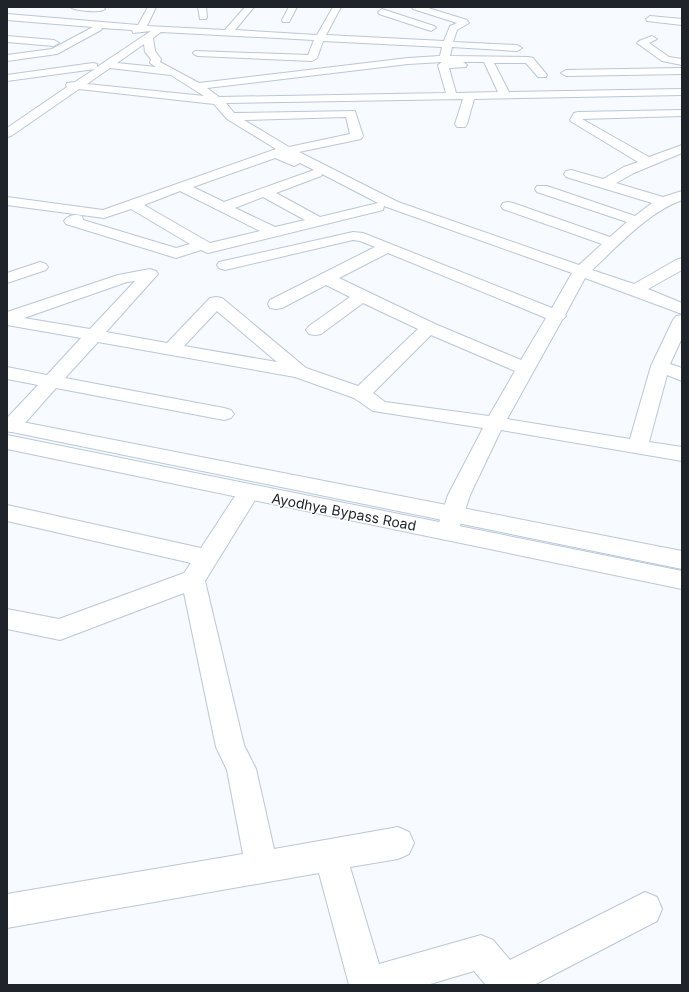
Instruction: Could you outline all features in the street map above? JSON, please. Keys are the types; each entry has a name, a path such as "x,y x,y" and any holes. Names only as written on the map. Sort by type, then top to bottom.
{"street":[{"path":"7,58 54,52 71,44 96,26 101,8 74,7"},
{"path":"202,7 203,17"},
{"path":"229,31 245,19 250,7"},
{"path":"286,20 293,7"},
{"path":"312,58 320,38 337,7"},
{"path":"381,13 442,28 464,23 416,7"},
{"path":"133,204 208,248 378,207 316,173 282,152 231,117 217,101 197,86 176,73 155,63 156,59 150,52 145,32 151,12"},
{"path":"7,17 145,32 320,38 517,48 447,45"},
{"path":"226,18 245,19"},
{"path":"650,19 682,22"},
{"path":"7,21 96,26"},
{"path":"396,26 474,30"},
{"path":"442,28 447,45 445,59"},
{"path":"7,123 145,32 229,31 320,38"},
{"path":"7,133 109,65 145,32"},
{"path":"7,39 71,44"},
{"path":"652,39 642,43 666,58 682,62"},
{"path":"198,53 312,58"},
{"path":"244,65 312,58"},
{"path":"197,86 408,61 445,59 488,62"},
{"path":"452,96 443,65 529,60 542,75"},
{"path":"488,62 505,95"},
{"path":"109,65 176,73 191,71"},
{"path":"7,78 92,66"},
{"path":"566,73 682,71"},
{"path":"66,84 217,101 350,94 378,97 410,97 682,92"},
{"path":"402,85 410,97"},
{"path":"372,87 378,97"},
{"path":"7,201 104,214 282,152 357,136 351,113 350,94"},
{"path":"461,124 469,96"},
{"path":"231,117 351,113"},
{"path":"665,113 682,120"},
{"path":"648,162 576,120 578,115 682,113"},
{"path":"290,115 309,126"},
{"path":"321,133 334,141"},
{"path":"605,184 629,170 682,149"},
{"path":"282,152 393,205 635,290 682,309"},
{"path":"224,207 266,193 316,173"},
{"path":"571,174 664,202"},
{"path":"182,187 275,233"},
{"path":"542,189 637,221"},
{"path":"266,193 319,222"},
{"path":"449,523 459,495 495,423 557,316 581,271 637,221 664,202 682,195"},
{"path":"508,206 612,243"},
{"path":"92,212 71,221 176,253 203,245"},
{"path":"225,265 353,236 363,237 557,316"},
{"path":"276,304 388,247"},
{"path":"635,290 682,263"},
{"path":"7,278 40,267"},
{"path":"7,319 124,278 150,274 8,431"},
{"path":"325,278 429,328 526,369"},
{"path":"315,330 362,296"},
{"path":"171,349 216,302 299,372"},
{"path":"7,319 299,372 361,394 380,408 495,423 682,454"},
{"path":"638,446 660,366 682,320"},
{"path":"361,394 429,328"},
{"path":"660,366 682,375"},
{"path":"7,373 224,414"},
{"name":"Ayodhya Bypass Road","path":"8,431 249,492 682,560"},
{"name":"Ayodhya Bypass Road","path":"8,431 449,523 682,580"},
{"path":"7,619 60,630 193,580 249,492"},
{"path":"7,513 206,558"},
{"path":"193,580 230,747 241,770 262,866"},
{"path":"7,910 398,842"},
{"path":"330,854 367,985 481,952 507,983 646,909"}]}
